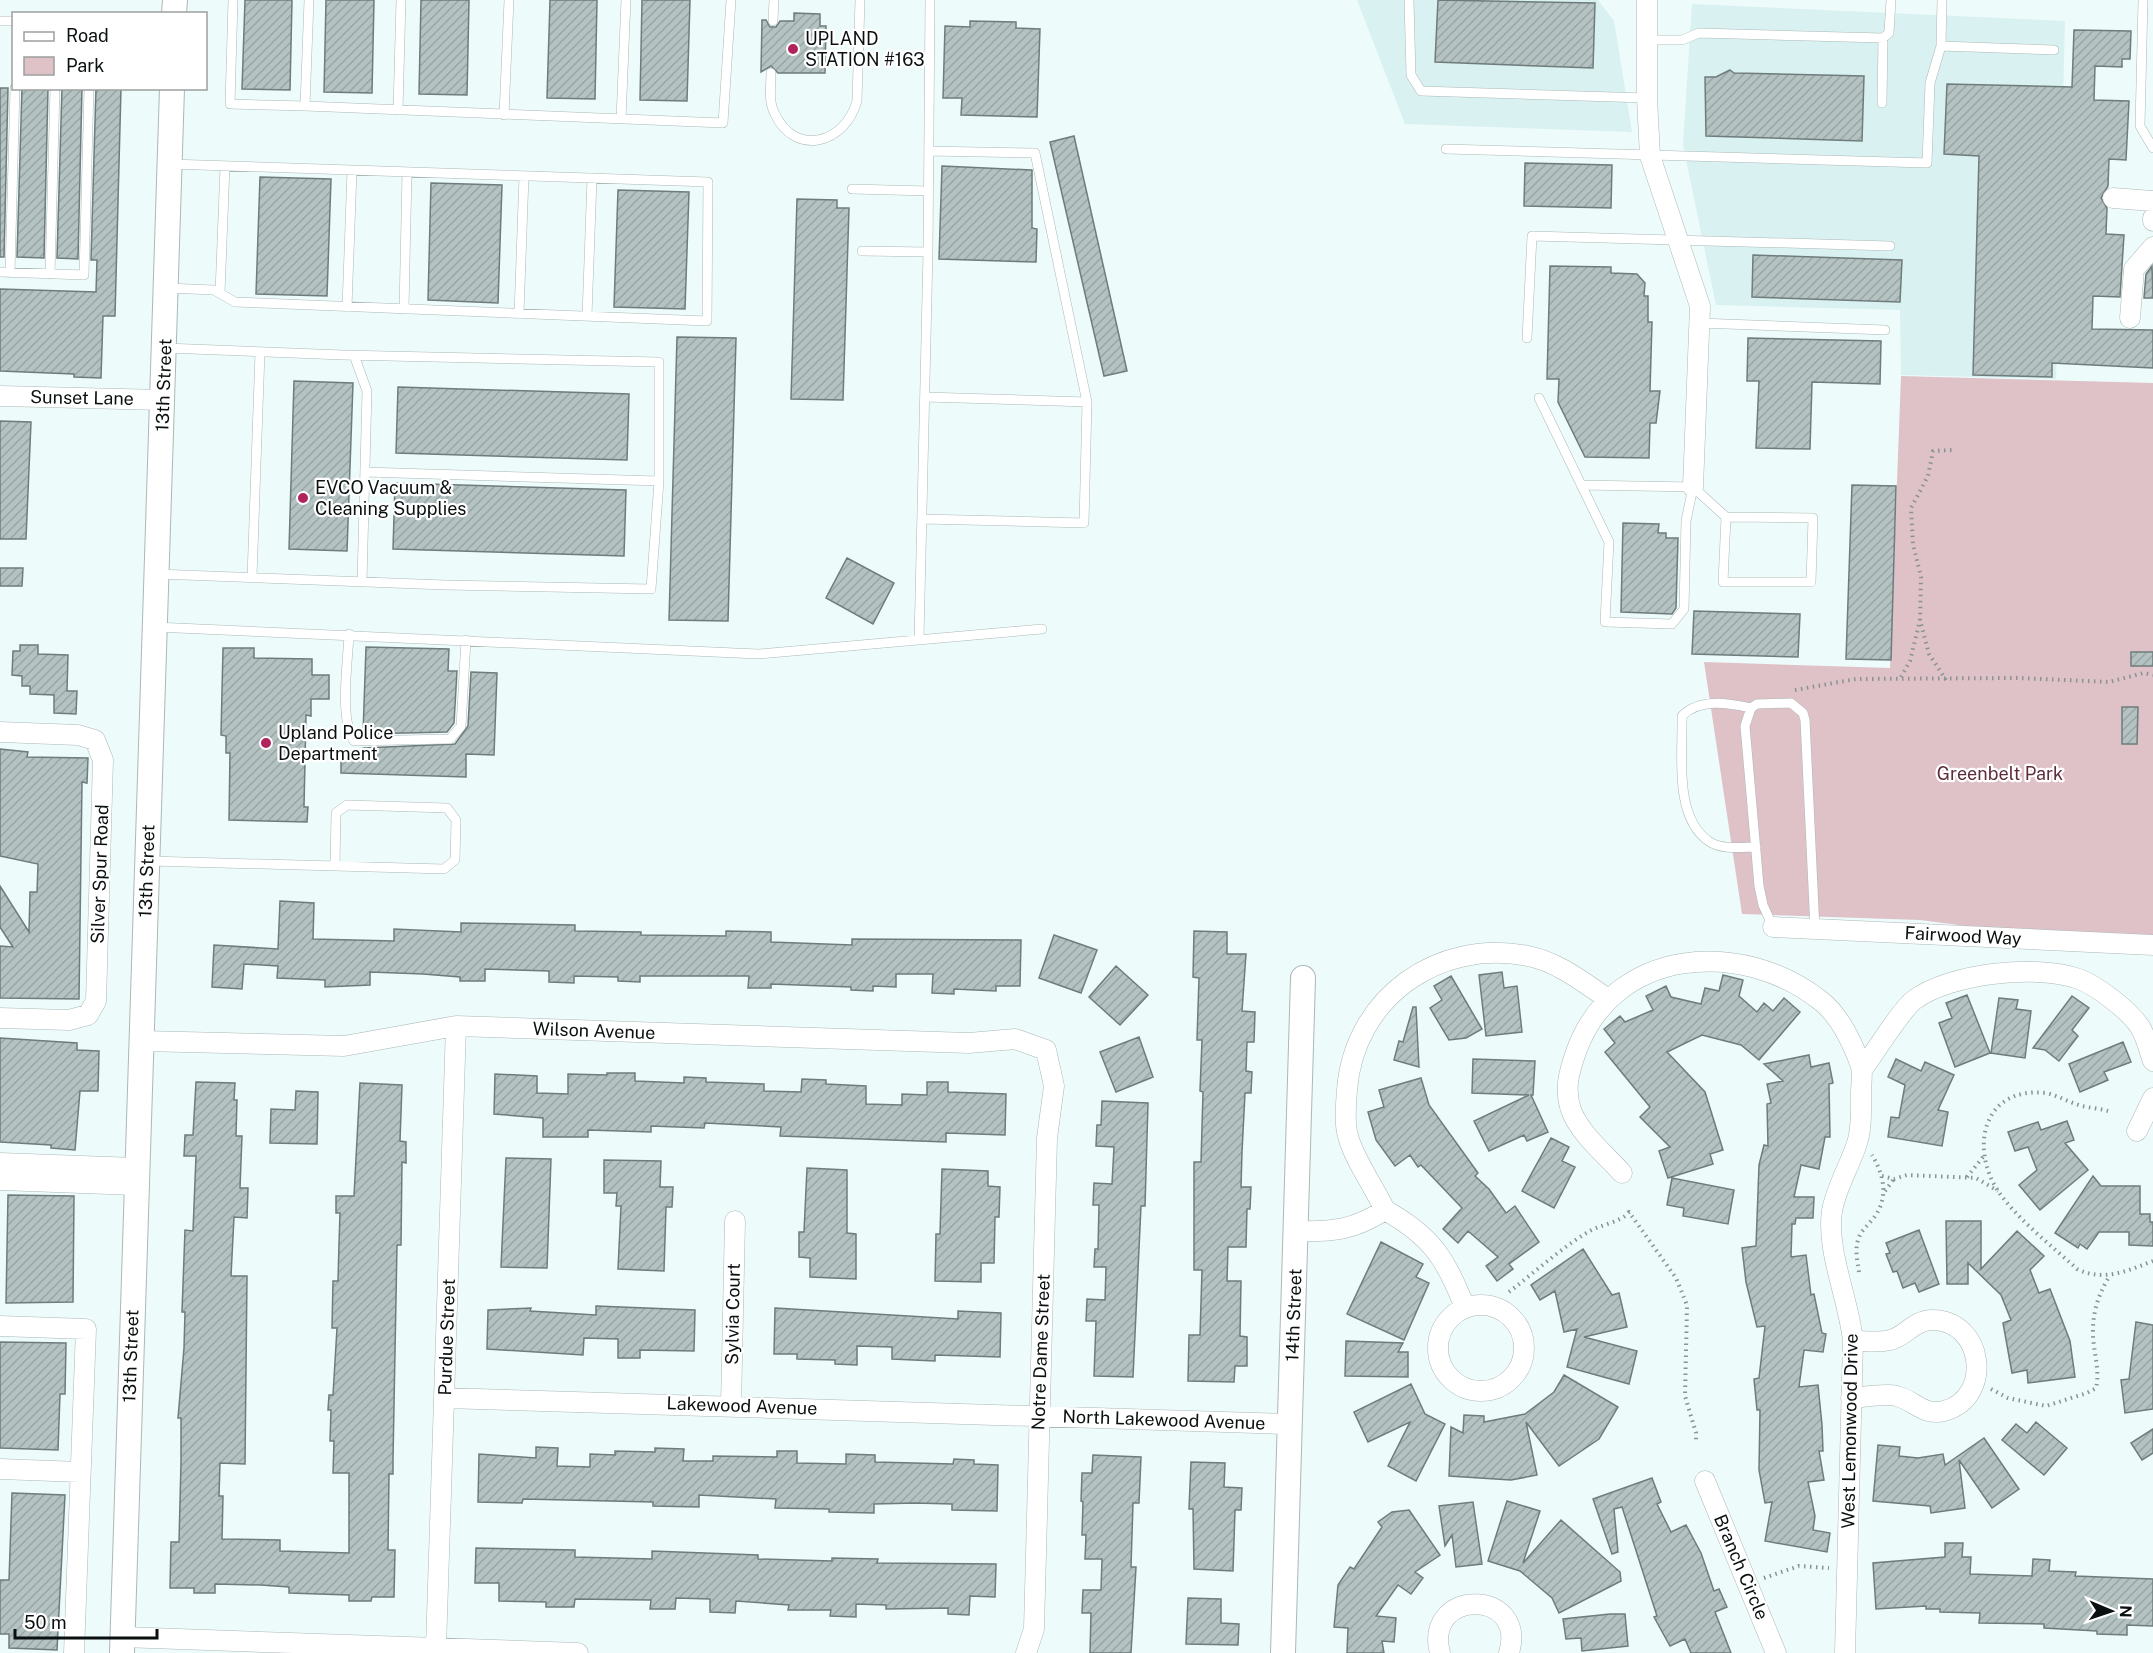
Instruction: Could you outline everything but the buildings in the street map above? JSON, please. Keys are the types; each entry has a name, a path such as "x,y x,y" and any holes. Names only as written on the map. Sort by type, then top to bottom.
{"street":[{"path":"1647,0 1647,98 1650,156 1700,306 1693,487"},
{"name":"13th Street","path":"122,1645 172,90"},
{"path":"2113,198 2153,201"},
{"path":"2130,318 2134,269 2153,247"},
{"name":"Sunset Lane","path":"0,396 163,400"},
{"name":"Silver Spur Road","path":"0,732 78,735 95,741 103,760 96,1000 88,1015 69,1020 0,1018"},
{"name":"Fairwood Way","path":"1773,927 2153,945"},
{"path":"1465,1308 1455,1280 1437,1251 1413,1226 1385,1210 1348,1136 1346,1102 1349,1068 1359,1038 1375,1011 1400,985 1424,970 1446,961 1481,952 1503,952 1529,956 1559,966 1608,999 1579,1043 1568,1078 1568,1095 1579,1125 1622,1173"},
{"name":"West Lemonwood Drive","path":"1608,999 1643,976 1671,964 1705,959 1738,963 1785,976 1823,1002 1848,1036 1862,1070 1857,1141 1832,1211 1831,1235 1851,1314 1853,1341 1845,1653"},
{"path":"1862,1070 1914,1000 1959,979 2004,972 2049,973 2078,979 2102,991 2146,1022 2153,1061"},
{"name":"14th Street","path":"1283,1653 1303,978"},
{"name":"Wilson Avenue","path":"142,1041 344,1046 456,1026 969,1043 1015,1040 1046,1050"},
{"name":"Purdue Street","path":"436,1648 456,1026"},
{"name":"Notre Dame Street","path":"1026,1653 1034,1629 1047,1138 1054,1086 1046,1050"},
{"path":"2137,1131 2153,1098"},
{"path":"8,1172 136,1177"},
{"path":"1297,1231 1341,1231 1363,1224 1385,1210"},
{"name":"Sylvia Court","path":"731,1406 735,1221"},
{"path":"1482,1305 1498,1308 1512,1318 1521,1332 1524,1349 1520,1365 1511,1379 1497,1388 1480,1391 1464,1388 1450,1378 1441,1364 1438,1347 1441,1331 1451,1317 1465,1308 1482,1305"},
{"path":"1851,1398 1897,1396 1923,1412 1942,1411 1956,1406 1971,1392 1977,1374 1975,1349 1969,1336 1946,1322 1930,1320 1913,1324 1891,1340 1853,1341"},
{"path":"0,1326 86,1329 74,1653"},
{"name":"Lakewood Avenue","path":"445,1398 1039,1415"},
{"name":"North Lakewood Avenue","path":"1039,1415 1290,1424"},
{"path":"0,1469 80,1472"},
{"name":"Branch Circle","path":"1705,1481 1776,1653"},
{"path":"1440,1653 1438,1637 1442,1623 1451,1611 1464,1604 1479,1603 1492,1607 1503,1616 1510,1629 1512,1644 1509,1653"},
{"path":"122,1645 436,1648 578,1653"}],"lane":[{"path":"233,0 230,104 723,123 731,0"},
{"path":"305,106 309,0"},
{"path":"398,110 401,0"},
{"path":"504,115 509,0"},
{"path":"621,119 626,0"},
{"path":"773,21 774,0"},
{"path":"771,73 771,99 774,113 781,125 792,134 806,139 820,140 834,136 845,127 853,115 857,101 860,0"},
{"path":"919,640 928,252 930,0"},
{"path":"1409,0 1411,75 1421,91 1647,98"},
{"path":"1647,40 1682,40 1699,33 1883,38 1890,33 1891,0"},
{"path":"1446,149 1927,163 1930,83 1941,46 1942,0"},
{"path":"2144,0 2140,126 2153,148"},
{"path":"1882,103 1883,38"},
{"path":"1941,46 2054,50"},
{"path":"15,90 5,272 84,275 90,90"},
{"path":"50,274 55,90"},
{"path":"922,519 1084,523 1087,402 1035,153 929,151"},
{"path":"167,288 214,290 235,302 707,321 708,182 170,164"},
{"path":"220,293 225,166"},
{"path":"347,307 352,171"},
{"path":"404,309 407,172"},
{"path":"519,314 524,176"},
{"path":"587,316 592,178"},
{"path":"852,189 928,192"},
{"path":"1527,338 1532,236 1890,246"},
{"path":"862,250 928,252"},
{"path":"1699,323 1885,330"},
{"path":"157,574 651,589 659,481 659,362 354,356 165,348"},
{"path":"252,577 260,352"},
{"path":"354,356 367,391 362,582"},
{"path":"925,397 1087,402"},
{"path":"1539,398 1609,542 1605,622 1672,624 1684,609 1686,521 1693,487"},
{"path":"365,472 593,477 659,481"},
{"path":"1581,484 1693,487 1726,517 1814,518 1811,582 1724,582 1726,517"},
{"path":"155,627 758,654 1042,629"},
{"path":"349,634 346,715 349,733 354,741 450,739 458,733 461,726 466,640"},
{"path":"1773,927 1763,905 1745,726 1751,708 1757,704 1791,703 1803,713 1815,929"},
{"path":"1751,708 1733,704 1700,704 1689,708 1682,716 1684,789 1689,817 1697,830 1711,842 1725,847 1756,847"},
{"path":"147,861 444,869 455,860 456,820 447,807 347,805 336,813 335,866"}],"path":[{"path":"1901,677 1910,661 1920,620 1921,577 1913,544 1911,508 1928,476 1933,451 1953,450"},
{"path":"1920,620 1929,654 1946,680"},
{"path":"1787,691 1856,679 1901,677 1946,680 2109,681 2144,674 2153,675"},
{"path":"1998,1191 1983,1157 1986,1123 1995,1108 2010,1099 2032,1093 2047,1093 2078,1105 2108,1111"},
{"path":"1870,1151 1882,1176 1884,1192"},
{"path":"1967,1178 1983,1157"},
{"path":"1882,1176 1894,1179 1907,1175 1984,1181 1998,1191 2077,1269 2088,1274 2109,1276 2153,1261"},
{"path":"1860,1274 1856,1252 1860,1233 1878,1211 1884,1192 1894,1179"},
{"path":"1509,1292 1576,1239 1602,1224 1625,1217 1629,1212 1676,1278 1687,1305 1685,1396 1696,1433 1696,1443"},
{"path":"1987,1387 2008,1398 2046,1406 2096,1388 2098,1377 2093,1334 2094,1313 2100,1292 2109,1276"},
{"path":"1763,1579 1799,1566 1833,1568"}],"shaded area":[{"path":"1357,0 1598,0 1614,21 1632,132 1405,124"},
{"path":"1692,4 2065,21 2056,379 1901,375 1900,310 1716,305 1683,145"}],"green space":[{"name":"Greenbelt Park","path":"1901,376 2153,383 2153,936 1966,926 1920,920 1742,914 1704,662 1890,668"}],"place":[{"name":"UPLAND STATION #163","path":"793,49"},
{"name":"EVCO Vacuum & Cleaning Supplies","path":"303,498"},
{"name":"Upland Police Department","path":"266,743"}]}
